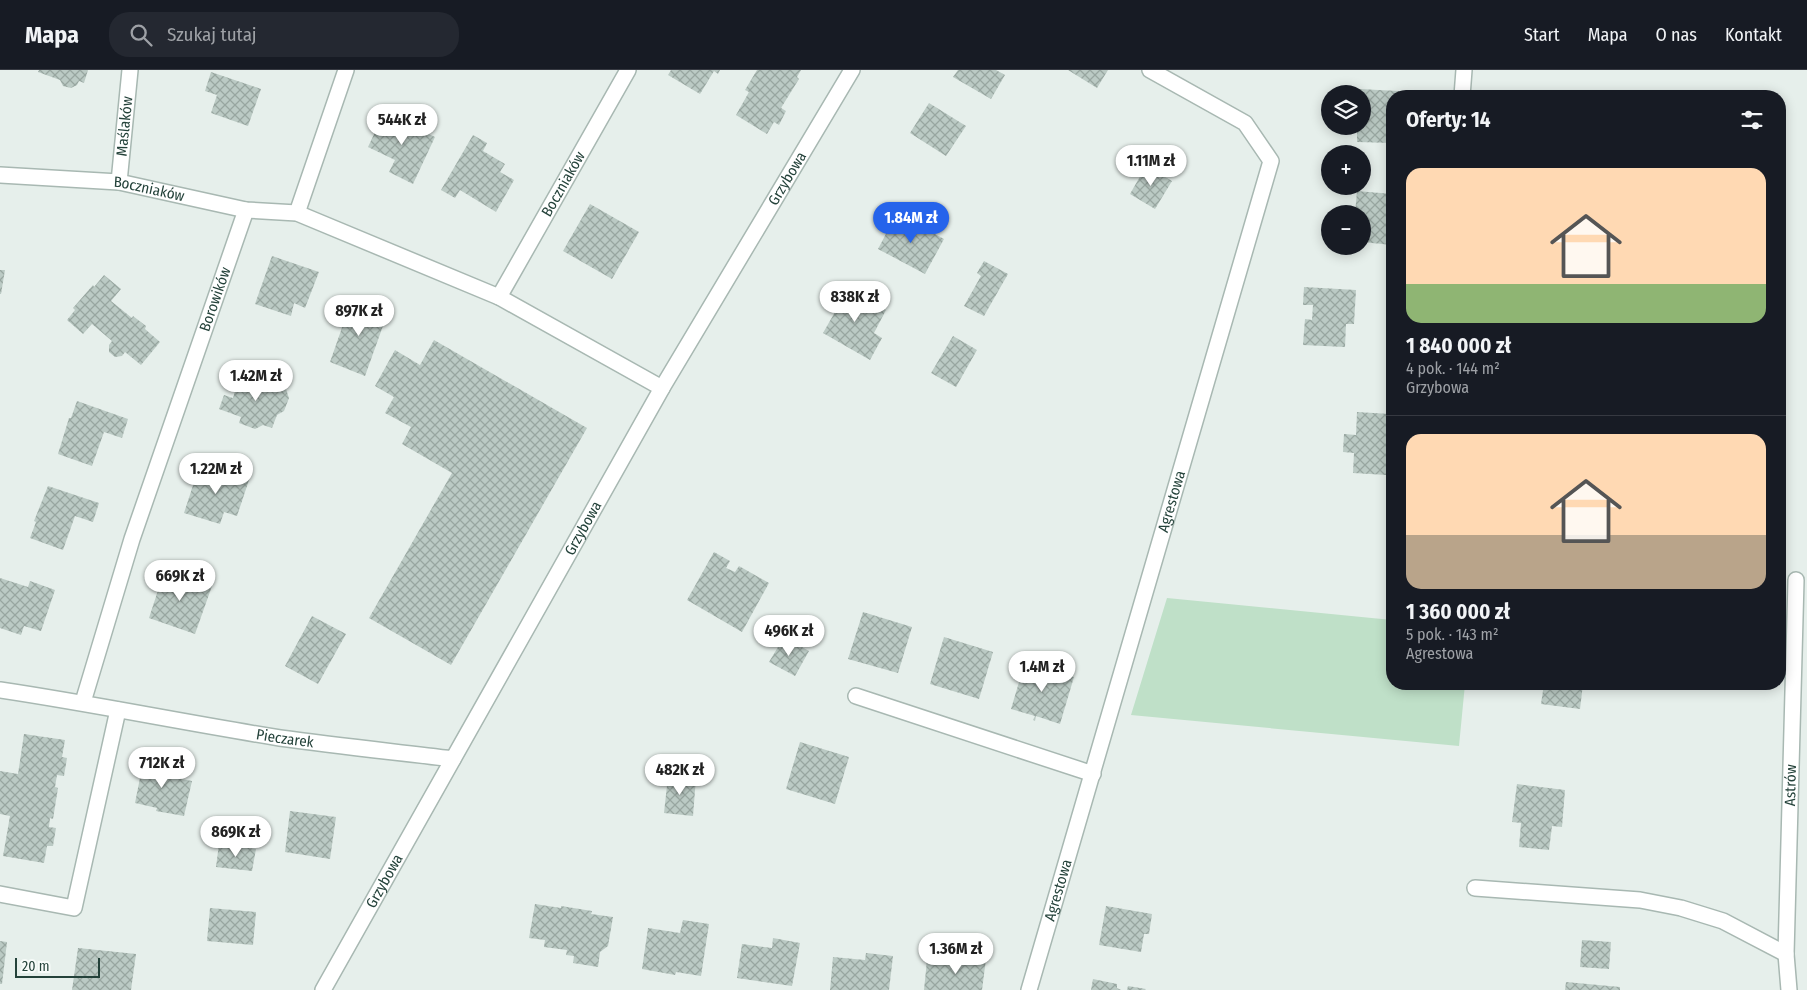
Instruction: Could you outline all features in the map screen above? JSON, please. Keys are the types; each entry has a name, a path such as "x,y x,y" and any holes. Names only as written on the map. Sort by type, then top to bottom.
{"street":[{"name":"Maślaków","path":"119,182 130,70"},
{"path":"297,213 346,70"},
{"name":"Boczniaków","path":"499,298 628,70"},
{"name":"Grzybowa","path":"323,990 662,388 852,70"},
{"name":"Agrestowa","path":"1029,990 1271,161 1244,123 1150,70"},
{"path":"1462,90 1464,70"},
{"name":"Boczniaków","path":"0,175 119,182 246,210 297,213 499,298 662,388"},
{"name":"Borowików","path":"82,702 132,539 246,210"},
{"name":"Astrów","path":"1789,990 1786,954 1796,580"},
{"name":"Pieczarek","path":"0,690 82,702 281,738 453,759"},
{"path":"856,696 1093,774"},
{"path":"0,894 74,908 118,710"},
{"path":"1475,888 1640,900 1681,908 1723,921 1786,954"}],"green space":[{"path":"1167,598 1386,619 1386,690 1464,690 1459,746 1131,715"}],"building":[{"path":"39,70 88,70 84,83 79,81 77,85 71,88 63,86 60,80 38,72"},
{"path":"671,70 720,70 718,74 714,71 700,94 668,75"},
{"path":"757,70 801,70 797,77 799,79 781,108 786,111 779,125 774,122 767,134 736,115 749,92 745,90"},
{"path":"958,70 996,70 1005,75 991,99 953,77"},
{"path":"1068,70 1108,70 1097,88"},
{"path":"211,72 261,89 248,126 211,113 217,95 205,91"},
{"path":"1371,90 1386,90 1386,143 1357,142 1357,135 1371,135"},
{"path":"929,103 966,126 946,156 910,133"},
{"path":"384,113 435,137 413,184 389,172 395,160 368,147"},
{"path":"473,135 487,143 483,151 505,164 500,172 514,180 496,212 460,190 455,198 441,190"},
{"path":"1146,166 1172,181 1155,209 1130,194"},
{"path":"1371,192 1386,193 1386,244 1371,243 1371,205 1356,205 1357,195 1371,195"},
{"path":"590,204 639,232 612,279 563,251"},
{"path":"897,213 944,239 925,274 878,249"},
{"path":"272,256 319,272 305,308 294,303 291,316 255,304"},
{"path":"984,261 1008,274 984,316 964,306 981,276 977,273"},
{"path":"0,270 5,270 1,294 0,294"},
{"path":"104,275 121,289 111,301 132,318 133,316 146,326 145,329 160,342 141,365 125,352 122,356 115,357 109,352 109,345 112,341 92,324 83,334 67,320 75,310 73,308"},
{"path":"843,286 886,310 874,333 882,338 870,360 823,333 835,312 830,309"},
{"path":"1304,287 1356,290 1354,324 1346,324 1345,347 1303,345 1305,319 1312,320 1313,305 1303,305"},
{"path":"352,299 388,312 365,376 330,362"},
{"path":"953,336 977,350 956,387 931,373"},
{"path":"434,340 587,428 451,665 369,618 452,473 402,444 411,427 385,413 394,397 375,386 395,350 420,365"},
{"path":"238,373 286,389 289,398 284,411 277,415 272,428 263,425 255,429 239,423 241,417 219,409 224,395 233,398 236,388 233,387"},
{"path":"77,401 128,419 122,438 104,432 92,466 58,454 69,418 71,418"},
{"path":"1357,412 1386,414 1386,475 1353,473 1354,453 1343,452 1344,434 1356,435"},
{"path":"200,464 249,480 237,516 224,512 220,524 184,513"},
{"path":"48,486 99,503 93,522 75,516 63,550 30,538 36,522 34,521"},
{"path":"714,552 730,561 726,568 735,572 739,566 769,583 742,632 687,600"},
{"path":"165,569 212,586 195,634 149,618"},
{"path":"0,578 28,587 30,581 55,590 41,631 24,626 21,635 0,628"},
{"path":"863,612 912,627 898,673 848,659"},
{"path":"312,616 346,634 318,684 285,666"},
{"path":"784,637 809,651 795,676 769,662"},
{"path":"944,637 993,652 979,699 930,684"},
{"path":"1025,662 1074,677 1060,724 1036,716 1035,721 1033,720 1035,716 1011,709"},
{"path":"1543,690 1582,690 1580,709 1541,704"},
{"path":"24,734 65,740 62,757 67,758 64,776 57,775 55,787 58,788 53,819 50,818 49,827 56,828 53,846 47,846 44,863 3,856 10,816 0,814 0,771 18,774"},
{"path":"800,742 849,757 835,804 786,789"},
{"path":"144,758 169,763 167,776 192,781 184,816 156,811 157,808 135,803"},
{"path":"668,776 696,778 693,816 664,813"},
{"path":"1517,784 1565,790 1562,827 1552,826 1549,850 1519,847 1521,823 1512,822"},
{"path":"290,811 336,817 330,859 285,852"},
{"path":"219,844 256,849 252,871 216,867"},
{"path":"535,904 592,911 591,914 613,917 608,946 600,952 598,967 573,963 574,956 566,955 567,950 544,947 545,940 529,938"},
{"path":"1106,906 1152,914 1149,934 1144,934 1141,952 1099,945"},
{"path":"210,908 256,912 253,945 207,941"},
{"path":"683,920 709,924 701,976 676,972 675,975 642,969 648,928 680,933"},
{"path":"773,938 800,943 792,986 737,978 742,944 772,948"},
{"path":"1582,940 1611,942 1609,969 1580,967"},
{"path":"0,941 7,942 2,984 0,984"},
{"path":"78,948 136,954 131,990 72,990"},
{"path":"866,953 893,956 889,990 830,990 833,957 865,960"},
{"path":"959,955 986,959 982,990 924,990 927,960 957,964"},
{"path":"1093,979 1117,984 1117,988 1121,990 1091,990"},
{"path":"1566,982 1620,987 1620,990 1565,990"},
{"path":"1128,986 1146,989 1127,990"}]}
